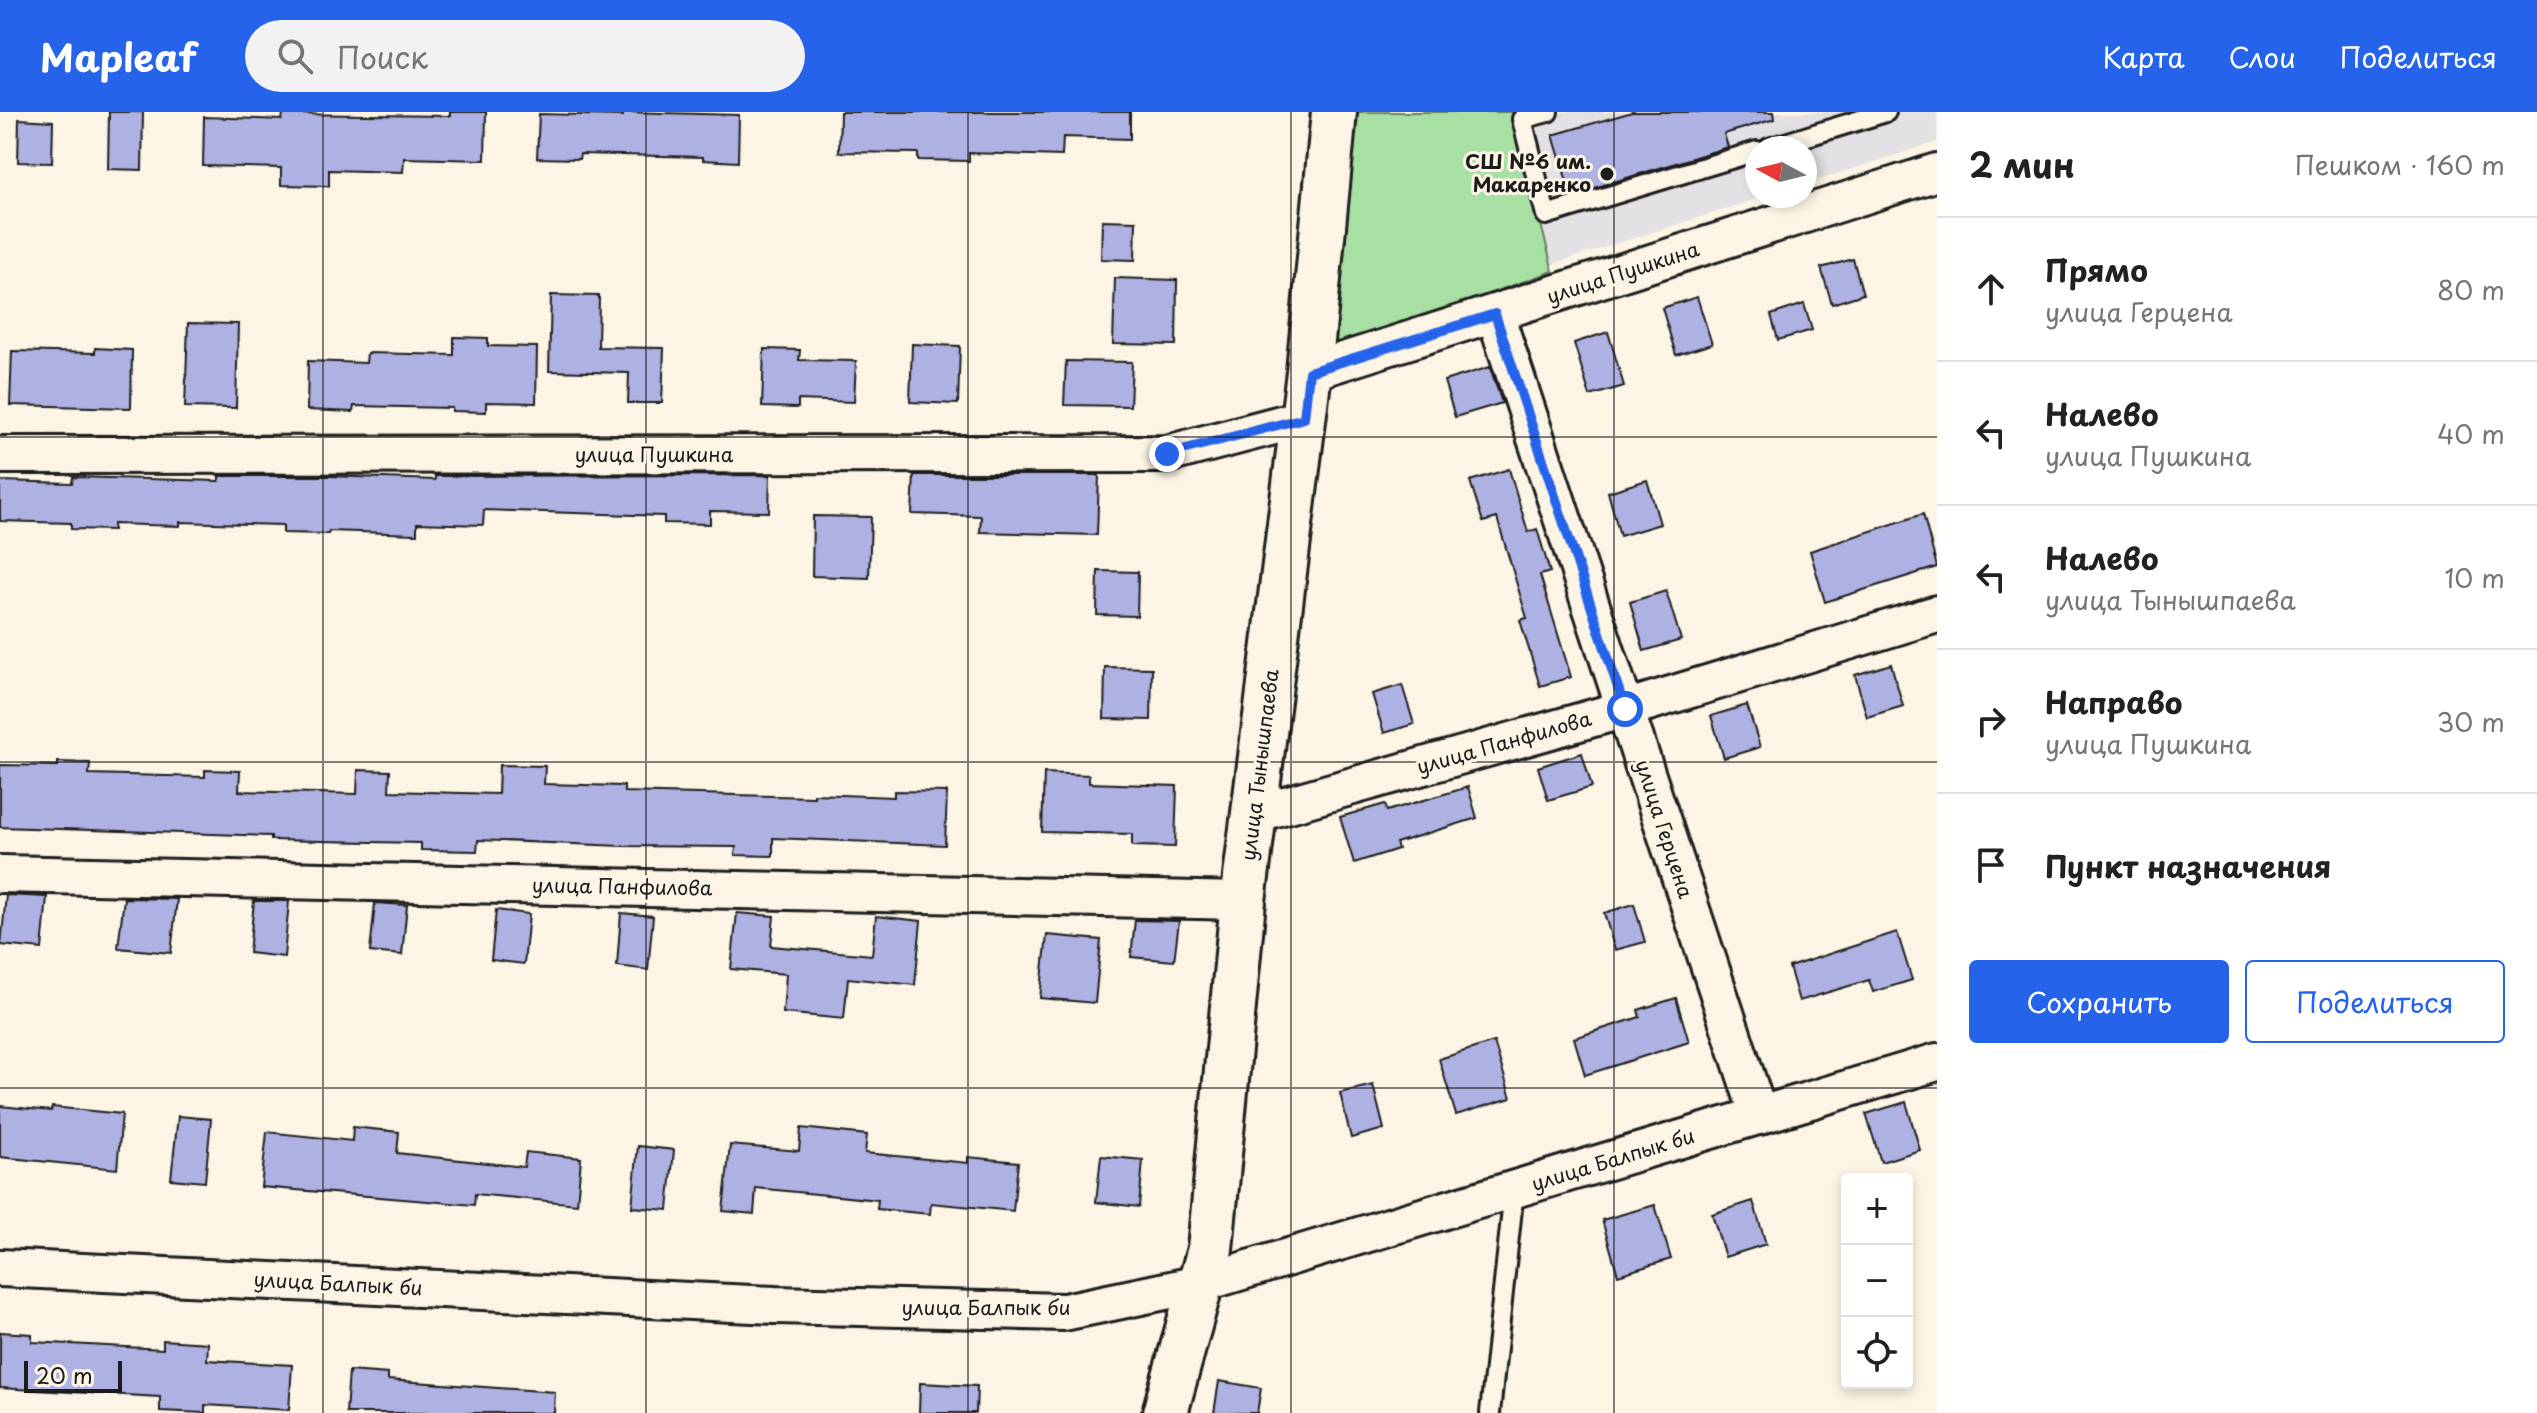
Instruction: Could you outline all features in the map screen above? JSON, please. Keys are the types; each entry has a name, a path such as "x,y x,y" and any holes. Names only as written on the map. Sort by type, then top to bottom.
{"street":[{"name":"улица Тынышпаева","path":"1165,1413 1210,1249 1243,901 1304,418 1334,112"},
{"name":"улица Пушкина","path":"1817,201 1937,172"},
{"name":"улица Пушкина","path":"1309,372 1495,314 1786,208"},
{"name":"улица Герцена","path":"1495,314 1759,1116"},
{"name":"улица Пушкина","path":"0,455 1167,454 1304,418"},
{"name":"улица Панфилова","path":"1254,814 1625,709 1937,614"},
{"name":"улица Панфилова","path":"0,874 1243,901"},
{"name":"улица Балпык би","path":"0,1268 775,1305 1064,1312 1199,1284 1937,1062"}],"lane":[{"path":"1548,112 1522,119 1546,215 1745,155"},
{"path":"1808,136 1886,112"},
{"path":"1490,1413 1514,1190"}],"shaded area":[{"path":"1399,112 1937,112 1937,142 1817,180 1817,136 1745,136 1745,203 1378,320"}],"green space":[{"path":"1348,112 1512,112 1553,271 1327,351"}],"building":[{"path":"109,112 143,112 142,170 108,169"},
{"path":"450,112 486,112 485,160 404,158 403,172 329,170 329,186 281,185 281,168 203,166 204,117 282,120 283,114 450,116"},
{"path":"623,112 739,115 738,162 703,160 703,157 580,154 579,159 537,158 539,114 623,116"},
{"path":"840,112 1130,112 1130,139 1063,137 1062,156 969,153 969,161 918,160 918,153 839,152"},
{"name":"СШ №6 им. Макаренко","path":"1632,112 1774,112 1775,119 1724,134 1728,147 1571,195 1553,135"},
{"path":"19,119 53,121 52,163 18,162"},
{"path":"1102,220 1136,221 1135,260 1101,259"},
{"path":"1853,259 1863,294 1832,304 1821,268"},
{"path":"1115,278 1177,280 1176,345 1113,344"},
{"path":"551,295 599,296 598,347 664,348 662,403 628,403 629,373 549,371"},
{"path":"1697,297 1712,344 1676,355 1662,308"},
{"path":"1804,304 1812,330 1778,340 1771,315"},
{"path":"188,323 238,324 236,408 185,407"},
{"path":"1608,332 1624,386 1590,396 1574,343"},
{"path":"454,337 488,338 488,346 537,347 536,403 486,402 486,412 452,411 452,408 354,406 353,412 307,410 308,361 366,363 367,353 454,355"},
{"path":"912,344 960,346 958,404 910,402"},
{"path":"95,348 132,350 131,408 10,405 12,351 95,353"},
{"path":"764,349 800,350 799,360 856,361 854,402 798,400 798,408 762,407"},
{"path":"1066,361 1132,362 1130,406 1064,405"},
{"path":"1490,367 1502,403 1455,417 1444,381"},
{"path":"1509,469 1528,532 1537,529 1550,572 1540,575 1571,677 1540,686 1520,620 1527,618 1497,518 1483,522 1470,481"},
{"path":"770,475 769,512 710,511 710,524 664,523 664,516 484,510 483,525 417,523 417,534 283,533 283,525 180,522 180,526 113,524 113,530 71,529 71,523 0,521 0,481 72,483 73,477 219,481 219,476 435,480 435,476"},
{"path":"914,475 1099,475 1097,535 980,532 981,516 912,514"},
{"path":"1647,480 1660,524 1620,536 1608,492"},
{"path":"1923,514 1937,567 1825,602 1810,551"},
{"path":"813,516 871,517 869,578 812,576"},
{"path":"1098,571 1138,572 1137,616 1097,615"},
{"path":"1666,591 1681,640 1644,651 1630,602"},
{"path":"1891,664 1903,706 1867,717 1855,675"},
{"path":"1105,667 1152,668 1151,720 1104,719"},
{"path":"1402,685 1414,724 1384,733 1372,694"},
{"path":"1747,705 1760,747 1724,758 1711,716"},
{"path":"1582,753 1592,787 1548,800 1538,767"},
{"path":"58,762 90,763 89,774 205,777 205,770 240,771 239,791 357,794 358,770 390,771 389,791 498,794 499,765 545,766 544,784 624,786 624,792 894,797 894,791 947,792 945,845 773,838 773,856 735,855 736,847 478,840 477,851 421,850 421,843 271,840 271,836 0,827 0,765 58,766"},
{"path":"1044,773 1089,775 1089,783 1177,786 1175,847 1132,846 1132,834 1042,832"},
{"path":"1468,787 1477,818 1396,843 1398,849 1354,863 1340,817 1385,804 1387,811"},
{"path":"6,895 47,897 42,949 1,945"},
{"path":"124,898 177,899 171,953 118,948"},
{"path":"254,901 289,901 284,957 249,953"},
{"path":"375,903 407,905 402,955 370,952"},
{"path":"1634,904 1645,942 1615,950 1604,913"},
{"path":"496,910 529,914 524,964 491,960"},
{"path":"621,913 653,916 648,970 617,966"},
{"path":"737,913 774,916 771,946 872,955 876,916 921,921 915,985 848,978 844,1019 783,1013 786,974 731,969"},
{"path":"1135,920 1179,921 1174,961 1131,957"},
{"path":"1897,932 1912,980 1873,992 1869,980 1799,1001 1789,967"},
{"path":"1047,935 1101,940 1095,1003 1040,998"},
{"path":"1676,998 1689,1042 1585,1075 1574,1038 1640,1017 1638,1010"},
{"path":"1494,1042 1511,1098 1456,1115 1439,1059"},
{"path":"1373,1085 1384,1129 1351,1138 1340,1093"},
{"path":"1906,1102 1920,1150 1881,1162 1866,1114"},
{"path":"0,1106 51,1111 52,1107 122,1114 117,1169 0,1157"},
{"path":"178,1116 211,1119 205,1182 171,1179"},
{"path":"353,1127 399,1132 397,1153 524,1167 526,1152 581,1158 577,1204 475,1194 474,1205 261,1187 267,1132 352,1141"},
{"path":"801,1128 867,1135 865,1153 968,1163 968,1157 1018,1162 1013,1211 931,1203 930,1214 877,1209 878,1200 756,1188 754,1214 723,1211 730,1145 799,1151"},
{"path":"638,1146 674,1150 668,1210 632,1207"},
{"path":"1101,1156 1143,1160 1139,1207 1096,1202"},
{"path":"1753,1201 1766,1244 1725,1257 1712,1214"},
{"path":"1655,1205 1671,1259 1618,1275 1602,1220"},
{"path":"0,1332 32,1334 32,1342 163,1349 163,1340 208,1343 207,1360 292,1365 289,1410 205,1405 205,1413 160,1411 160,1397 0,1388"},
{"path":"349,1371 388,1374 388,1380 555,1392 554,1413 346,1413"},
{"path":"1219,1381 1261,1388 1257,1413 1214,1413"},
{"path":"920,1383 977,1386 976,1413 919,1413"}],"place":[{"name":"СШ №6 им. Макаренко","path":"1607,174"}],"route":[{"path":"1167,454 1304,418 1309,372 1495,314 1625,709"}]}
